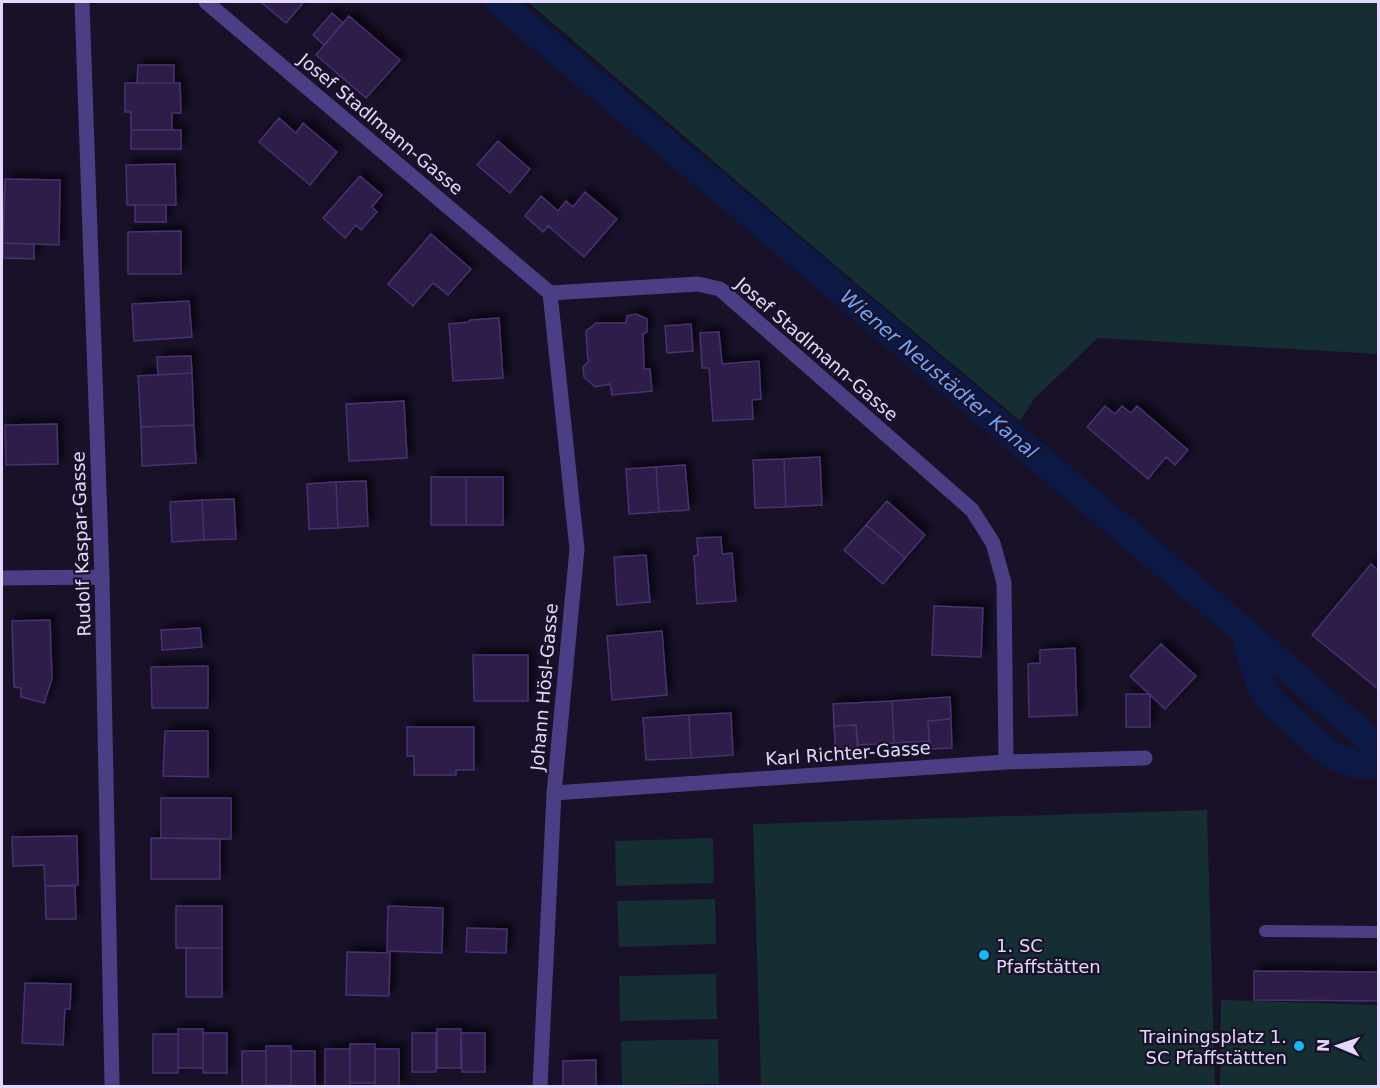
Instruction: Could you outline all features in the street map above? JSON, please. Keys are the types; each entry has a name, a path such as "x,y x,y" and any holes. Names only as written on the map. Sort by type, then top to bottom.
{"street":[{"name":"Rudolf Kaspar-Gasse","path":"82,2 102,577 112,1086"},
{"name":"Josef Stadlmann-Gasse","path":"206,2 550,293 698,284 720,289 972,510 993,543 1004,583 1006,762"},
{"name":"Johann Hösl-Gasse","path":"540,1086 554,793 577,549 550,293"},
{"path":"2,578 102,577"},
{"name":"Karl Richter-Gasse","path":"554,793 1006,762 1145,758"}],"lane":[{"path":"1265,931 1378,932"}],"green space":[{"path":"528,2 1378,2 1378,354 1098,338 1034,399 1020,421"},
{"name":"1. SC Pfaffstätten","path":"1207,810 1215,1086 761,1086 753,824"},
{"path":"713,838 714,883 616,886 615,841"},
{"path":"715,899 716,944 619,947 617,901"},
{"path":"716,974 717,1019 620,1021 619,976"},
{"name":"Trainingsplatz 1. SC Pfaffstättten","path":"1221,1000 1378,1005 1378,1086 1220,1086"},
{"path":"718,1039 719,1084 622,1086 621,1041"}],"building":[{"path":"261,2 304,2 286,23"},
{"path":"332,13 343,23 324,45 313,35"},
{"path":"349,16 400,60 366,98 316,55"},
{"path":"138,65 174,65 174,83 137,83"},
{"path":"125,83 180,83 181,113 172,113 172,130 131,130 131,112 125,112"},
{"path":"279,118 296,133 303,123 337,152 310,185 259,142"},
{"path":"131,130 181,130 181,149 131,149"},
{"path":"498,141 530,169 510,193 477,165"},
{"path":"175,164 176,205 127,205 126,165"},
{"path":"360,176 382,195 372,207 377,212 361,230 356,225 345,238 323,218"},
{"path":"5,179 60,180 59,245 3,243"},
{"path":"585,192 617,219 584,257 548,226 543,232 525,216 541,196 558,211 566,201 573,207"},
{"path":"135,205 166,205 166,222 135,222"},
{"path":"181,231 181,274 128,274 128,232"},
{"path":"431,234 471,269 448,295 433,283 413,306 388,284"},
{"path":"3,243 34,244 34,259 3,258"},
{"path":"189,301 192,337 134,341 132,304"},
{"path":"636,314 647,319 647,332 643,334 644,369 650,369 652,391 612,395 610,384 595,387 584,377 583,367 588,362 586,331 596,323 626,323 627,316"},
{"path":"499,318 503,378 453,381 449,324"},
{"path":"691,324 693,351 667,353 665,326"},
{"path":"719,332 722,364 759,361 761,399 752,400 753,419 713,421 709,368 702,368 700,333"},
{"path":"191,356 192,373 158,375 157,357"},
{"path":"192,373 194,425 141,427 138,376"},
{"path":"404,401 407,458 349,461 346,404"},
{"path":"1105,406 1115,414 1122,406 1131,413 1137,406 1188,450 1175,465 1166,457 1148,479 1087,427"},
{"path":"57,424 58,464 6,465 5,425"},
{"path":"194,425 196,463 142,466 141,427"},
{"path":"820,457 822,505 786,507 784,459"},
{"path":"784,459 786,507 755,508 753,460"},
{"path":"685,465 689,510 659,512 656,467"},
{"path":"656,467 659,512 629,514 626,469"},
{"path":"431,477 466,477 466,525 431,525"},
{"path":"466,477 503,477 503,525 466,525"},
{"path":"366,481 368,526 338,528 336,482"},
{"path":"336,482 338,528 309,529 307,484"},
{"path":"234,499 236,539 204,540 202,500"},
{"path":"202,500 204,540 172,542 170,502"},
{"path":"887,501 925,535 905,558 866,525"},
{"path":"866,525 905,558 883,584 844,550"},
{"path":"721,537 722,554 732,553 736,601 697,604 694,556 698,555 697,538"},
{"path":"646,555 650,602 617,605 614,557"},
{"path":"1371,564 1378,570 1378,689 1312,635"},
{"path":"934,606 983,608 981,657 932,655"},
{"path":"50,620 52,679 44,703 21,697 21,688 14,687 12,621"},
{"path":"200,628 202,647 162,650 161,630"},
{"path":"662,631 667,695 612,700 607,636"},
{"path":"1161,644 1196,676 1165,709 1130,676"},
{"path":"1075,648 1077,715 1029,717 1028,664 1040,663 1040,650"},
{"path":"473,655 528,655 528,701 474,701"},
{"path":"208,666 208,708 152,708 151,667"},
{"path":"1126,694 1150,694 1150,727 1126,727"},
{"path":"950,697 951,719 928,721 929,741 894,743 892,701"},
{"path":"892,701 894,743 858,745 856,725 834,726 833,704"},
{"path":"731,713 733,755 691,758 689,715"},
{"path":"689,715 691,758 646,760 643,718"},
{"path":"951,719 952,748 930,749 928,721"},
{"path":"856,725 858,753 836,754 834,726"},
{"path":"407,727 474,727 474,770 456,770 456,775 414,775 414,756 407,756"},
{"path":"165,731 208,731 208,777 163,776"},
{"path":"161,798 231,798 231,839 161,838"},
{"path":"77,836 78,885 45,886 44,865 13,866 12,837"},
{"path":"151,838 220,839 220,879 151,879"},
{"path":"45,886 75,886 76,919 46,919"},
{"path":"176,906 222,906 222,948 176,948"},
{"path":"388,906 443,908 442,953 387,951"},
{"path":"467,928 507,929 506,953 466,952"},
{"path":"186,948 222,948 222,997 186,997"},
{"path":"347,952 390,953 389,996 346,995"},
{"path":"1254,971 1378,972 1378,1001 1254,1000"},
{"path":"25,983 71,984 70,1009 65,1009 63,1045 22,1043"},
{"path":"178,1029 203,1029 203,1068 178,1068"},
{"path":"437,1029 461,1029 461,1068 437,1068"},
{"path":"203,1033 227,1033 227,1073 203,1073"},
{"path":"412,1033 436,1033 436,1072 412,1072"},
{"path":"461,1033 485,1033 485,1072 462,1072"},
{"path":"153,1034 178,1034 178,1073 153,1073"},
{"path":"350,1044 375,1044 375,1083 350,1083"},
{"path":"266,1046 291,1046 291,1085 266,1085"},
{"path":"325,1049 350,1049 350,1086 325,1086"},
{"path":"375,1049 399,1049 399,1086 375,1086"},
{"path":"242,1051 266,1051 266,1086 242,1086"},
{"path":"291,1051 315,1051 315,1086 291,1086"},
{"path":"596,1060 596,1086 563,1086 563,1061"}],"waterway":[{"name":"Wiener Neustädter Kanal","path":"499,2 1378,747"},
{"path":"1246,633 1248,648 1261,685 1269,700 1327,752 1357,764 1378,765"}],"place":[{"name":"1. SC Pfaffstätten","path":"984,955"},
{"name":"Trainingsplatz 1. SC Pfaffstättten","path":"1299,1046"}]}
